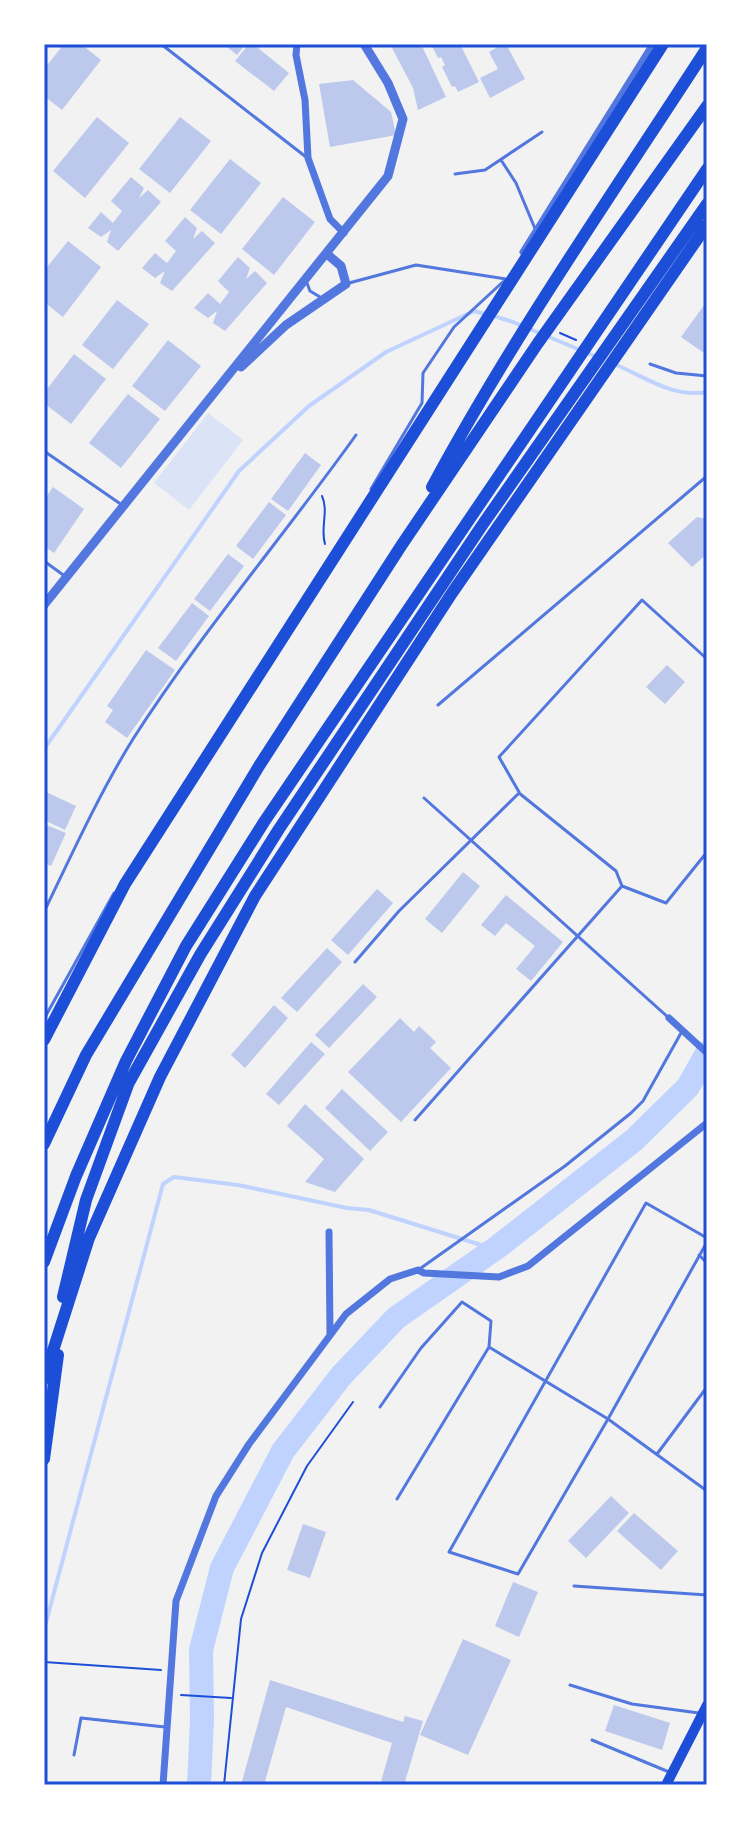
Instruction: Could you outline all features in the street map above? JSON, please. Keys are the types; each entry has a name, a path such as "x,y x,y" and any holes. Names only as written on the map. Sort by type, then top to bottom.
{"highway":[{"path":"44,1040 125,884 663,44"},
{"path":"401,546 475,406 707,48"},
{"path":"44,1131 259,766 401,546 538,343 707,106"},
{"path":"44,1262 76,1176 126,1061 186,946 264,822 707,169"},
{"path":"127,1086 200,955 279,829 483,524 707,204"},
{"path":"44,1379 95,1225 160,1077 255,896 452,593 707,225"},
{"path":"44,1389 71,1261 91,1185 127,1086 186,946"},
{"path":"44,1144 86,1055"},
{"path":"44,1459 71,1261"}],"main road":[{"path":"666,1785 705,1710"}],"street":[{"path":"297,44 296,55 305,100 308,158 330,219 344,233"},
{"path":"44,605 388,176 403,119 388,83 364,44"},
{"path":"506,279 653,44"},
{"path":"218,388 286,325 346,284 341,266 327,254"},
{"path":"669,1018 707,1053"},
{"path":"163,1785 176,1601 216,1496 249,1444 346,1314 390,1279 421,1271 499,1277 528,1266 707,1123"},
{"path":"329,1232 331,1337"}],"lane":[{"path":"161,44 308,158"},
{"path":"455,174 485,170 542,132"},
{"path":"501,160 516,183 536,231"},
{"path":"346,284 416,265 506,279"},
{"path":"306,279 310,291 323,299"},
{"path":"44,1019 104,908 331,557 422,403 423,373 454,327 506,279"},
{"path":"650,364 676,373 707,376"},
{"path":"44,912 131,742 179,671 356,435"},
{"path":"44,451 122,505"},
{"path":"438,705 707,476"},
{"path":"44,561 66,577"},
{"path":"707,659 642,600 499,757 519,793 616,871 622,886 666,903 707,852"},
{"path":"355,962 399,911 519,793"},
{"path":"424,798 669,1018"},
{"path":"415,1120 622,886"},
{"path":"421,1271 565,1166 631,1113 643,1101 685,1032"},
{"path":"646,1203 707,1240 518,1574 449,1552 646,1203"},
{"path":"699,1255 707,1263"},
{"path":"380,1407 421,1348 462,1302 491,1321 489,1347 397,1499"},
{"path":"489,1347 608,1419 707,1491"},
{"path":"656,1454 707,1387"},
{"path":"574,1586 707,1595"},
{"path":"570,1685 632,1704 705,1710"},
{"path":"74,1755 81,1718 165,1727"},
{"path":"592,1740 672,1773"}],"path":[{"path":"318,487 325,502 323,538 331,557"},
{"path":"224,1785 241,1619 262,1553 307,1466 353,1402"},
{"path":"44,1662 170,1671"},
{"path":"179,1694 233,1698"}],"shaded area":[{"path":"208,413 243,440 189,510 154,483"}],"building":[{"path":"64,44 81,44 101,60 62,110 44,96 44,69"},
{"path":"223,44 246,44 237,55"},
{"path":"249,44 289,73 274,91 235,61"},
{"path":"390,44 421,44 446,97 418,110 413,88"},
{"path":"431,44 460,44 479,82 458,92 455,86 452,87 442,67 445,65"},
{"path":"506,44 525,79 490,98 480,78 498,69 489,52"},
{"path":"353,80 391,112 396,135 330,147 319,84"},
{"path":"97,117 129,143 85,198 53,171"},
{"path":"180,117 211,141 170,193 139,169"},
{"path":"230,159 261,183 221,234 190,210"},
{"path":"131,177 144,188 139,198 148,190 161,202 118,251 107,242 111,230 101,237 88,228 101,212 113,223 122,211 111,201"},
{"path":"283,197 315,222 274,275 242,249"},
{"path":"185,217 197,228 193,239 202,231 215,243 172,291 160,283 165,271 155,278 142,268 155,253 167,263 176,251 165,241"},
{"path":"68,241 101,267 63,317 44,302 44,271"},
{"path":"238,257 250,268 246,279 255,271 267,283 225,331 213,323 217,311 208,318 194,308 208,293 220,304 229,292 218,281"},
{"path":"117,300 149,324 113,369 82,345"},
{"path":"707,301 707,348 704,353 681,337"},
{"path":"168,340 201,366 165,411 132,386"},
{"path":"74,354 106,379 71,424 44,403 44,393"},
{"path":"128,394 160,419 121,468 89,443"},
{"path":"305,453 321,465 288,511 271,499"},
{"path":"53,487 84,509 54,553 44,546 44,500"},
{"path":"269,502 286,515 253,559 236,546"},
{"path":"697,517 707,519 707,554 692,567 668,543"},
{"path":"228,554 244,566 210,611 194,599"},
{"path":"192,603 209,616 176,661 158,648"},
{"path":"146,650 175,670 127,738 105,722 113,710 107,706"},
{"path":"667,665 685,682 665,704 646,687"},
{"path":"44,791 76,806 65,830 44,820"},
{"path":"44,824 66,833 51,866 44,863"},
{"path":"463,872 480,886 442,933 425,919"},
{"path":"377,889 393,903 348,955 331,940"},
{"path":"506,895 563,942 531,981 516,969 535,946 506,923 495,936 481,925"},
{"path":"327,948 342,962 297,1012 281,998"},
{"path":"363,984 377,997 329,1048 315,1035"},
{"path":"274,1005 288,1018 245,1068 231,1055"},
{"path":"400,1018 414,1032 419,1026 436,1042 430,1048 451,1068 401,1122 348,1072"},
{"path":"311,1042 325,1054 279,1105 266,1094"},
{"path":"342,1089 388,1132 370,1151 325,1108"},
{"path":"305,1104 364,1159 335,1192 305,1182 324,1159 287,1126"},
{"path":"611,1496 629,1513 586,1558 568,1541"},
{"path":"634,1513 678,1551 661,1570 617,1531"},
{"path":"303,1524 326,1532 310,1578 287,1570"},
{"path":"513,1582 538,1592 519,1637 495,1626"},
{"path":"463,1639 511,1660 468,1755 420,1735"},
{"path":"270,1680 403,1722 405,1716 423,1721 404,1785 380,1785 392,1743 286,1707 264,1785 241,1785"},
{"path":"614,1705 670,1723 662,1750 605,1731"}],"waterway":[{"path":"44,749 239,471 309,406 386,352 474,311 485,314"},
{"path":"494,316 597,357"},
{"path":"612,363 670,389 707,392"},
{"path":"199,1785 201,1650 222,1568 283,1451 341,1376 396,1318 499,1246 634,1140 688,1087 707,1053"},
{"path":"44,1630 163,1184 174,1177 238,1185 369,1210 494,1249"}]}
